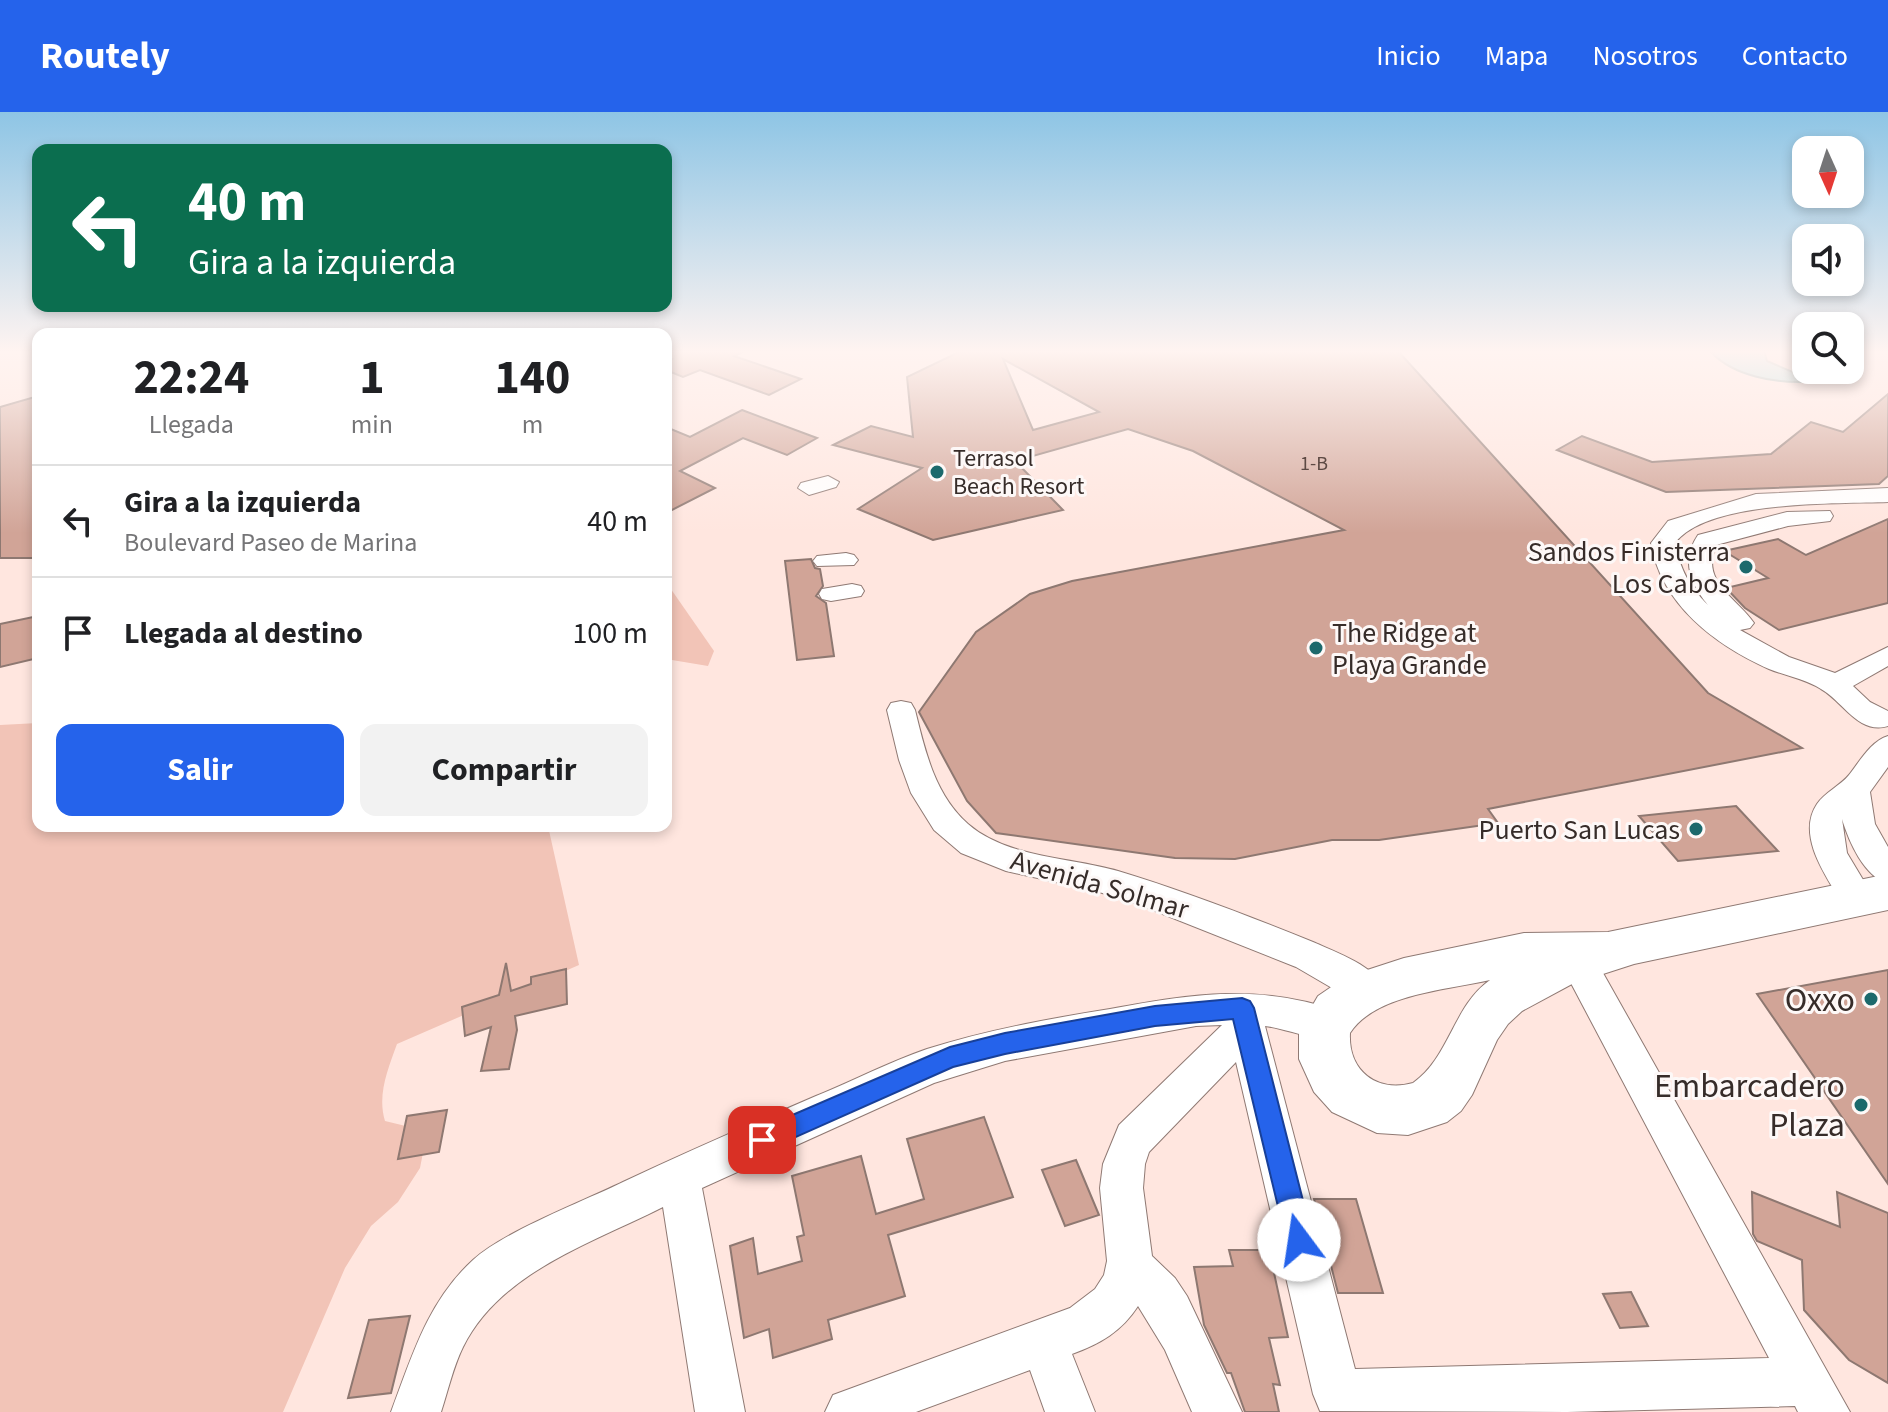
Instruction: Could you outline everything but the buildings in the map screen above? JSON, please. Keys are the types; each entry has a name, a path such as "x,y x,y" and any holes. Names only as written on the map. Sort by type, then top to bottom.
{"main road":[{"path":"1584,954 1503,997 1479,1024 1451,1085 1437,1100 1418,1109 1397,1111 1374,1107 1347,1092 1335,1078 1323,1053 1323,1038 1328,1024 1351,1001 1413,975 1531,952 1584,954 1878,887"}],"street":[{"path":"1888,495 1756,501 1676,526 1663,543 1663,560 1695,607 1728,635 1773,661 1842,680 1888,655"},
{"path":"1756,501 1787,519"},
{"path":"1676,526 1706,540 1787,519 1888,510"},
{"path":"1706,540 1698,553 1698,568 1718,601 1753,632 1842,680 1879,719 1854,790 1830,809 1825,826 1835,863 1878,887"},
{"path":"1663,560 1698,568"},
{"name":"Avenida Solmar","path":"901,710 914,762 931,801 946,822 967,840 995,854 1087,875 1175,902 1312,956 1369,991"},
{"path":"1244,1017 1337,1403 1816,1397 1584,954"},
{"path":"416,1412 443,1335 481,1283 528,1251 679,1177 950,1058 1005,1044 1155,1016 1307,1015 1328,1024"},
{"path":"850,1412 1043,1341 1104,1315 1117,1301 1130,1268 1121,1182 1126,1151 1244,1017"},
{"path":"679,1177 720,1412"},
{"path":"1130,1268 1149,1282 1165,1304 1217,1412"},
{"path":"1043,1341 1070,1412"}],"shaded area":[{"path":"672,591 714,651 708,666 672,660"},
{"path":"32,723 32,832 549,832 579,965 397,1044 385,1082 383,1111 385,1121 418,1129 426,1137 420,1168 398,1202 371,1226 345,1268 283,1412 0,1412 0,725"}],"place":[{"name":"Terrasol Beach Resort","path":"937,472"},
{"name":"Sandos Finisterra Los Cabos","path":"1746,567"},
{"name":"The Ridge at Playa Grande","path":"1316,648"},
{"name":"Puerto San Lucas","path":"1696,829"},
{"name":"Oxxo","path":"1871,999"},
{"name":"Embarcadero Plaza","path":"1861,1105"}],"route":[{"path":"762,1140 950,1058 1005,1044 1155,1016 1242,1008 1299,1240"}]}
